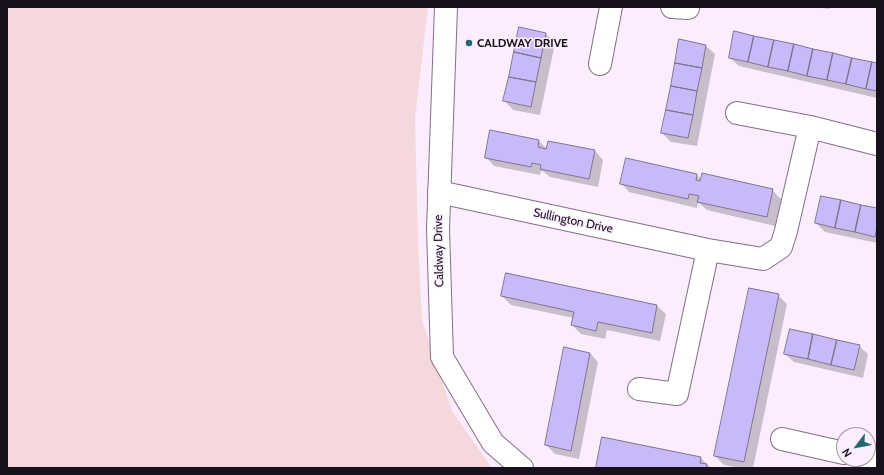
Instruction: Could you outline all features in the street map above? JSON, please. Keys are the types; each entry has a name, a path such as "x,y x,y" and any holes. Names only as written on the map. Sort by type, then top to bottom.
{"street":[{"name":"Caldway Drive","path":"446,7 438,229 442,357 493,443 522,468"},
{"path":"600,64 611,7"},
{"path":"672,7 688,7"},
{"path":"737,113 810,127 877,144"},
{"name":"Sullington Drive","path":"439,192 708,250 763,259 781,247 810,127"},
{"path":"639,389 677,394 708,250"},
{"path":"782,439 836,451"}],"shaded area":[{"path":"7,7 428,7 415,118 418,241 422,320 452,411 492,468 7,468"}],"building":[{"path":"519,27 546,33 541,58 514,52"},
{"path":"734,31 754,36 748,62 729,58"},
{"path":"754,36 774,40 768,67 748,62"},
{"path":"679,39 706,45 702,68 675,63"},
{"path":"774,40 794,44 788,71 768,67"},
{"path":"794,44 813,49 807,76 788,71"},
{"path":"813,49 833,53 827,80 807,76"},
{"path":"514,52 541,58 536,82 509,77"},
{"path":"833,53 852,58 846,84 827,80"},
{"path":"852,58 872,62 866,89 846,84"},
{"path":"872,62 877,63 877,91 866,89"},
{"path":"675,63 702,68 697,91 671,86"},
{"path":"509,77 536,82 531,107 503,101"},
{"path":"671,86 697,91 693,115 666,110"},
{"path":"666,110 693,115 688,138 661,133"},
{"path":"490,130 539,140 538,147 546,149 548,141 595,150 589,179 540,169 541,165 532,163 531,167 485,158"},
{"path":"626,158 697,174 696,180 700,181 702,173 773,189 767,217 697,202 699,196 689,194 688,199 620,184"},
{"path":"821,196 841,200 835,228 815,223"},
{"path":"841,200 861,205 855,232 835,228"},
{"path":"861,205 877,208 877,227 875,237 855,232"},
{"path":"506,273 657,305 652,333 598,322 596,331 571,325 574,312 501,296"},
{"path":"749,288 779,294 744,462 714,456"},
{"path":"790,329 813,334 808,359 784,354"},
{"path":"813,334 837,340 831,365 808,359"},
{"path":"837,340 860,345 854,370 831,365"},
{"path":"564,347 590,353 571,451 545,445"},
{"path":"602,437 701,457 700,463 707,464 706,468 596,468"}],"place":[{"name":"CALDWAY DRIVE","path":"469,43"}]}
